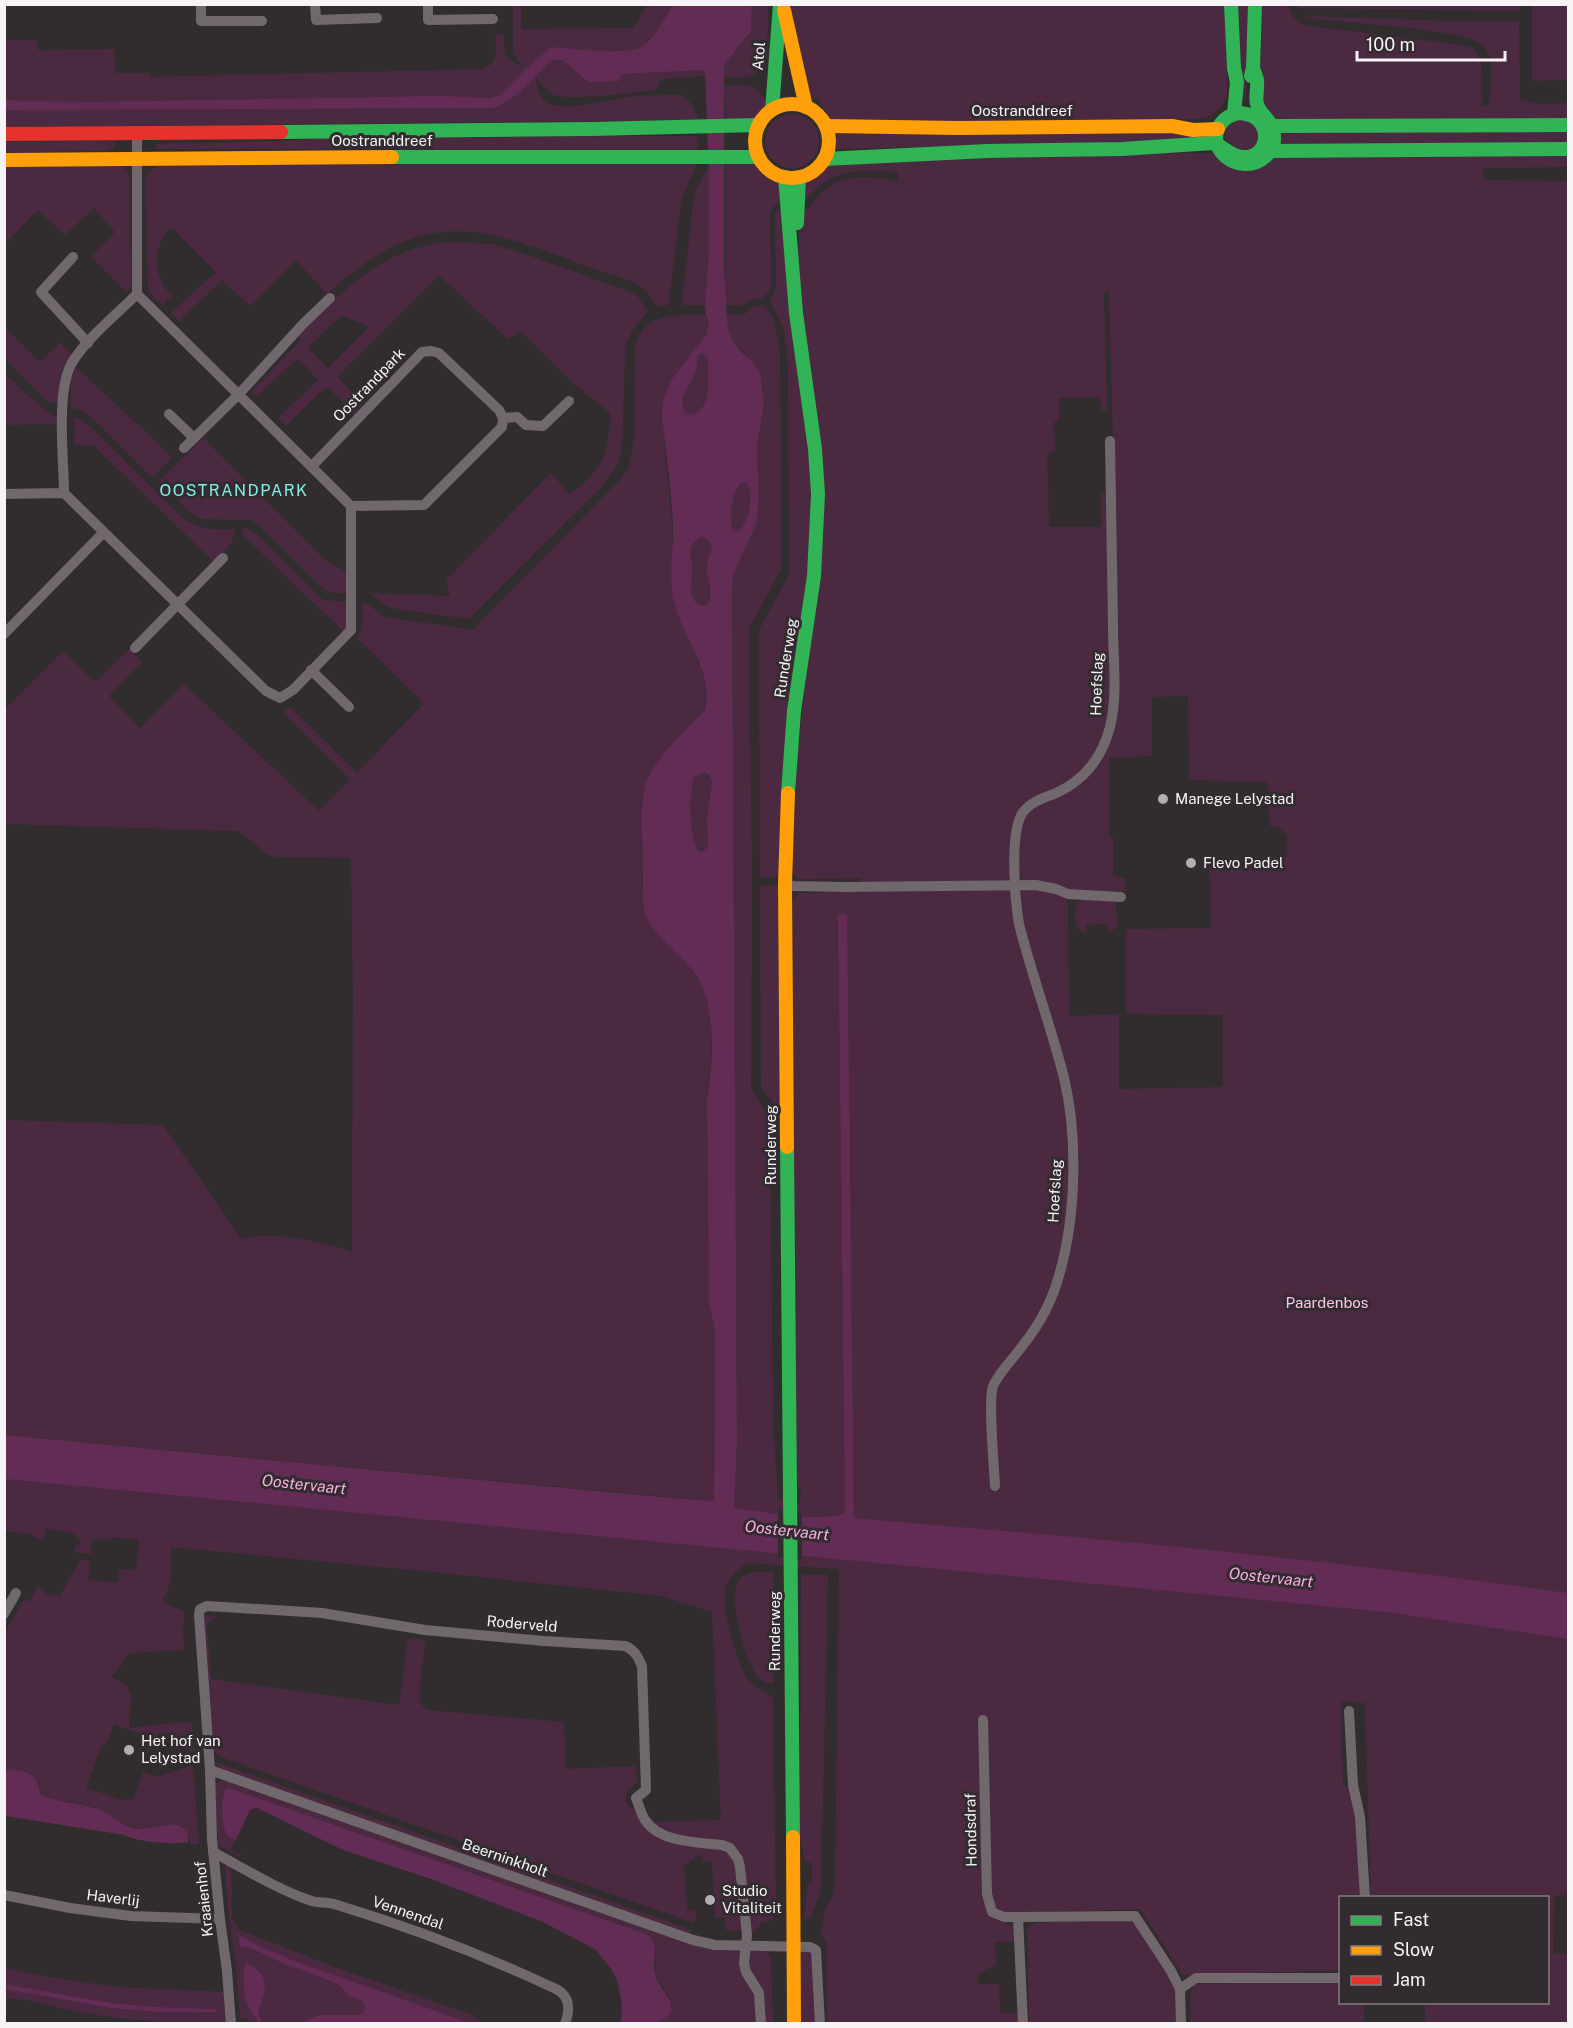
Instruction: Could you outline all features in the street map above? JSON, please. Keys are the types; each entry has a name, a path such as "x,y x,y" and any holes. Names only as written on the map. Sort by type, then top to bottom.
{"main road":[{"name":"Atol","path":"782,4 806,107"},
{"name":"Atol","path":"772,110 782,4"},
{"path":"1231,4 1237,88 1234,114"},
{"path":"1255,4 1253,68 1249,99 1263,120 1274,138 1270,152 1258,163 1246,166 1234,164 1218,147 1218,129 1224,120 1234,114 1242,113 1263,120 1569,125"},
{"path":"1172,126 1206,123 1223,111 1230,102 1234,68"},
{"path":"789,104 806,107 814,111 826,126 829,143 824,159 810,173 792,177 770,170 759,157 756,141 759,125 772,110 789,104"},
{"path":"824,159 988,151 1180,147 1192,150 1218,147 1236,156 1252,156 1265,144 1263,120"},
{"name":"Oostranddreef","path":"4,134 698,128 759,125"},
{"name":"Oostranddreef","path":"826,126 958,128 1172,126 1193,130 1218,129"},
{"path":"1270,152 1569,149"},
{"name":"Oostranddreef","path":"4,160 759,157"},
{"name":"Runderweg","path":"792,177 796,314 812,418 818,494 816,556 807,634 794,712 785,884 794,2024"}],"street":[{"path":"201,4 201,21 262,21"},
{"path":"315,4 316,20 377,18"},
{"path":"428,4 428,20 493,19"},
{"path":"136,133 137,294 351,506 351,630 293,690 280,698 266,691 64,494 62,414 66,373 72,361 88,343 137,294"},
{"path":"73,257 41,292 88,343"},
{"path":"184,448 330,298"},
{"name":"Oostrandpark","path":"312,466 422,352 439,353 499,410 502,418"},
{"path":"351,506 424,505 502,427 502,418 517,417 526,425 543,426 569,401"},
{"path":"169,414 194,438"},
{"name":"Hoefslag","path":"995,1486 991,1392 1000,1374 1024,1344 1049,1305 1066,1248 1072,1175 1071,1124 1066,1088 1019,924 1016,900 1017,828 1023,812 1036,801 1066,788 1086,773 1095,761 1110,726 1114,684 1110,441"},
{"path":"4,494 64,494"},
{"path":"4,634 103,533"},
{"path":"135,648 223,558"},
{"path":"311,670 349,707"},
{"path":"785,884 844,887 1016,884 1036,885 1073,895 1121,897"},
{"path":"4,1614 11,1595"},
{"name":"Roderveld","path":"210,1770 199,1615 201,1609 207,1606 322,1613 425,1630 625,1646 632,1649 639,1657 642,1666 646,1790 636,1798 645,1821 654,1830 667,1837 730,1848 738,1859 740,1867 747,1946"},
{"path":"1349,1711 1353,1785 1360,1817 1365,1896"},
{"name":"Hondsdraf","path":"983,1720 987,1894 992,1912 1004,1917 1136,1916 1180,1989 1181,2024"},
{"name":"Beerninkholt","path":"210,1770 693,1940 715,1945 795,1946"},
{"name":"Kraaienhof","path":"210,1770 213,1852 231,2024"},
{"name":"Vennendal","path":"213,1852 274,1884 314,1901 335,1904 442,1940 556,1989 562,1992 568,2003 569,2009 565,2024"},
{"name":"Haverlij","path":"4,1894 70,1908 131,1916 220,1919"},
{"path":"1018,1917 1023,2024"},
{"path":"747,1946 744,1963 746,1972 759,1993 761,2024"},
{"path":"795,1946 810,1947 816,1950 820,2024"},
{"path":"1180,1989 1196,1978 1339,1977"}],"green space":[{"path":"1520,4 1520,11 1299,8 1297,5"},
{"path":"513,5 521,5 521,29 633,28 647,5 677,5 672,7 645,46 628,51 551,47 535,76 552,60 563,60 586,81 620,74 705,70 705,76 661,79 656,90 572,97 552,94 535,77 543,99 550,104 573,106 637,96 679,95 692,105 698,120 5,127 4,40 37,40 38,50 114,49 115,73 150,73 150,77 482,69 492,64 494,60 496,34 504,34 506,57 524,68 513,53"},
{"path":"752,5 768,5 767,43 762,63 752,75 724,77 724,65 751,31"},
{"path":"789,5 1226,5 1227,97 1216,112 1199,119 839,122 830,119 818,99 808,94"},
{"path":"1237,5 1250,5 1246,99 1240,99"},
{"path":"1261,5 1288,5 1293,17 1302,25 1473,48 1481,62 1482,106 1489,106 1491,68 1485,47 1476,41 1439,32 1321,20 1306,16 1519,21 1520,100 1542,104 1568,103 1568,122 1276,120 1260,97"},
{"path":"1532,5 1568,5 1568,80 1532,81"},
{"path":"724,86 752,87 768,101 766,106 754,119 726,120"},
{"path":"787,114 797,114 807,118 815,126 819,141 815,156 807,164 797,168 787,168 777,164 769,156 765,146 765,136 769,126 777,118"},
{"path":"1236,121 1247,121 1257,129 1259,141 1251,149 1239,149 1224,137 1228,126"},
{"path":"1568,128 1568,146 1279,147 1281,130"},
{"path":"1159,131 1210,140 835,149 835,134"},
{"path":"697,136 698,149 155,149 156,144 320,138"},
{"path":"114,141 115,147 107,151 5,152 5,142"},
{"name":"Paardenbos","path":"1568,152 1568,167 1483,168 1483,180 1568,181 1568,1593 1301,1560 854,1518 846,915 838,914 845,1513 834,1516 806,1517 734,1508 737,1442 732,593 733,575 756,523 759,499 757,447 764,404 760,372 733,341 726,315 745,314 754,306 763,305 771,314 780,351 782,567 750,627 749,636 752,877 751,1088 770,1120 773,1420 778,1500 800,1503 801,1487 796,1486 792,971 793,902 798,893 1007,889 1019,894 1024,890 1043,890 1066,897 1068,904 1069,1014 1073,1016 1119,1014 1119,1089 1223,1087 1223,1015 1126,1014 1126,929 1211,928 1209,859 1286,859 1287,836 1280,828 1270,826 1268,782 1189,780 1188,696 1152,697 1152,756 1109,758 1109,836 1113,837 1113,876 1125,879 1126,891 1074,891 1024,881 1019,875 1011,876 1005,882 862,882 862,878 801,879 795,877 792,869 798,750 818,572 798,266 800,210 808,209 825,190 839,182 864,178 898,182 898,172 869,171 838,175 821,184 805,202 802,187 829,164 1183,153 1276,155","holes":["1109,291 1113,439 1108,494 1101,494 1101,527 1049,527 1047,454 1055,452 1054,422 1059,421 1059,398 1100,397 1101,410 1107,410 1104,292"]},
{"path":"725,160 755,163 779,185 785,203 775,205 770,213 771,285 769,292 761,299 751,299 739,306 726,304 725,296"},
{"path":"698,161 681,201 670,302 665,306 657,306 649,294 629,280 590,268 545,250 510,239 479,233 449,231 420,236 391,248 360,267 327,294 296,260 250,306 222,280 179,321 171,313 216,272 173,229 169,229 159,246 157,263 161,280 172,296 163,305 149,292 145,181 149,172 158,166"},
{"path":"709,165 709,249 705,305 682,305 693,202 696,190"},
{"path":"5,167 122,167 129,175 131,284 127,293 91,257 115,232 94,208 65,235 38,210 5,244"},
{"path":"785,209 810,465 811,540 781,877 760,877 759,630 789,575 788,366 784,329 769,299 776,285 775,214"},
{"path":"445,242 492,244 636,294 648,312 633,330 625,351 622,450 616,467 601,488 469,619 396,609 387,606 370,593 450,596 446,580 551,473 569,494 581,486 597,469 606,450 610,413 578,387 521,331 508,339 439,275 337,376 363,404 354,414 329,388 324,388 286,426 278,418 318,380 298,358 256,397 251,392 300,341 300,334 348,287 382,263 422,247","holes":["342,315 369,327 328,368 308,347"]},
{"path":"683,315 706,315 709,322 706,335 696,349 662,417 672,524 672,592 703,674 708,700 643,870 642,893 645,911 652,925 699,979 710,1013 711,1059 707,1099 709,1304 715,1328 714,1501 5,1435 5,1120 163,1125 241,1239 281,1237 327,1244 352,1252 353,993 351,858 275,857 267,854 239,831 5,824 5,709 63,651 95,682 129,649 142,662 109,696 140,728 184,684 319,811 350,779 283,712 290,707 357,773 424,703 357,638 362,626 362,604 367,604 385,617 473,630 617,483 627,470 634,438 635,344 643,330 653,321"},
{"path":"4,327 40,362 60,343 72,354 62,369 61,402 47,401 5,358"},
{"path":"702,353 708,358 707,394 702,409 696,413 687,414 682,403 683,398 695,374 698,355"},
{"path":"76,367 172,457 153,478 92,418 81,410 71,408 71,377"},
{"path":"4,373 42,408 55,416 59,424 5,425"},
{"path":"74,417 85,422 185,520 209,529 235,529 233,539 225,551 214,562 93,445 74,445"},
{"path":"203,438 325,560 347,571 347,593 326,591 257,523 251,520 202,519 192,514 159,481"},
{"path":"746,482 750,493 750,508 738,533 733,531 731,506 740,483"},
{"path":"243,528 257,534 323,600 348,602 347,628 344,632 242,534"},
{"path":"701,537 708,540 712,548 708,567 711,594 706,606 693,598 690,579 691,547"},
{"path":"705,772 712,781 707,819 708,845 706,849 698,850 691,824 690,802 695,776"},
{"path":"781,885 781,1113 761,1087 760,886"},
{"path":"1081,899 1112,900 1116,903 1117,924 1115,929 1108,932 1108,924 1086,925 1086,932 1079,930 1075,914"},
{"path":"5,1479 1385,1612 1568,1639 1568,1895 1554,1896 1553,1953 1568,1954 1568,2023 1425,2023 1425,2004 1549,2004 1549,1896 1371,1896 1365,1703 1341,1701 1343,1785 1349,1787 1361,1831 1362,1896 1339,1896 1339,1970 1183,1975 1140,1909 1007,1913 999,1911 985,1898 988,1910 992,1914 1017,1929 1017,1942 995,1942 996,1966 978,1974 978,1984 999,1984 1000,2013 1019,2013 1019,2023 827,2023 826,1941 821,1935 824,1912 833,1895 835,1879 839,1569 747,1563 733,1575 725,1592 728,1624 744,1672 751,1682 773,1699 776,1914 772,1920 761,1923 755,1932 726,1930 725,1917 715,1918 712,1861 703,1862 702,1855 695,1856 690,1863 684,1864 687,1910 695,1910 694,1923 216,1755 213,1751 202,1616 216,1617 209,1621 207,1626 211,1679 399,1705 408,1638 425,1640 419,1699 423,1707 428,1710 564,1722 566,1769 636,1766 637,1782 627,1791 625,1800 629,1807 638,1810 642,1821 652,1833 671,1840 722,1847 722,1842 663,1832 651,1824 643,1809 655,1822 721,1820 712,1612 661,1596 171,1547 170,1581 162,1601 184,1612 184,1623 182,1623 184,1650 129,1653 112,1677 126,1685 131,1694 129,1728 184,1722 192,1724 194,1752 180,1748 182,1739 176,1737 172,1746 173,1737 159,1732 156,1740 114,1724 106,1745 102,1744 86,1788 125,1801 126,1798 133,1800 143,1772 157,1777 193,1765 199,1844 191,1844 185,1829 175,1824 144,1829 132,1828 89,1806 44,1797 40,1794 33,1777 24,1771 5,1772 5,1633 24,1599 29,1602 38,1586 51,1597 53,1594 60,1596 80,1560 90,1561 88,1580 118,1583 119,1569 136,1570 139,1540 111,1537 110,1540 92,1539 91,1554 75,1552 75,1546 82,1544 73,1533 46,1529 45,1536 40,1540 32,1534 5,1531"},
{"path":"754,1572 774,1572 774,1683 763,1681 755,1672 744,1648 737,1617 735,1602 738,1581"},
{"path":"801,1574 828,1575 821,1885 819,1897 810,1918 804,1919 808,1883 812,1883 812,1863 805,1862 800,1839"},
{"path":"215,1762 692,1930 688,1933 219,1768"},
{"path":"225,1780 706,1949 765,1951 771,1956 773,2023 658,2023 664,2019 669,1997 655,1975 656,1948 646,1934 229,1788 222,1795 223,1821 227,1833 236,1840 231,1850 241,1855 240,1857 218,1845 214,1788 217,1783"},
{"path":"225,1865 231,1865 232,1919 239,1930 340,1969 470,2014 484,2023 466,2023 297,1962 246,1940 241,1934 238,1935 240,1947 250,1948 338,1984 349,1996 361,2000 365,2005 364,2012 359,2015 318,2015 301,2023 262,2023 258,2011 260,1972 249,1963 245,1963 245,1987 258,2023 248,2023 248,2018 240,2018"},
{"path":"1130,1921 1136,1924 1175,1984 1180,2023 1029,2023 1027,1927 1037,1923"},
{"path":"801,1947 815,1955 817,2023 801,2024"},
{"path":"5,1968 116,1987 226,1992 227,2023 126,2019 5,1998 4,1989 110,2008 215,2014 217,2011 215,2009 111,2003 5,1984"},
{"path":"1339,1981 1339,2004 1364,2004 1364,2023 1191,2024 1190,1998 1195,1984"}],"water":[{"name":"Oostervaart","path":"677,5 752,5 751,31 724,65 724,270 728,329 740,351 760,372 764,404 757,447 759,499 756,524 733,575 732,593 737,1442 734,1508 806,1517 834,1516 845,1513 838,914 847,915 854,1518 1301,1560 1568,1593 1568,1639 1385,1612 5,1479 5,1435 714,1501 715,1328 709,1304 707,1099 712,1033 710,1015 701,983 693,971 661,938 646,916 643,896 642,822 644,793 649,775 671,745 705,710 707,695 700,665 675,607 672,592 672,513 662,417 663,400 672,379 706,335 709,322 705,305 709,249 709,177 705,70 621,74 619,81 588,82 563,60 552,60 510,100 493,108 5,110 5,99 92,102 439,96 490,98 500,95 551,47 615,51 638,49 652,37 672,7","holes":["702,353 708,358 707,394 702,409 696,413 687,414 682,404 684,394 695,374 698,355","746,482 749,487 750,508 738,532 733,531 731,512 740,483","701,537 708,540 712,548 707,568 710,597 706,606 699,605 693,597 690,554 693,544","705,772 712,781 707,819 708,845 702,851 698,850 695,843 691,824 691,792 695,776"]},
{"path":"8,1770 30,1774 37,1782 40,1794 98,1809 129,1827 140,1829 178,1825 188,1833 188,1842 146,1841 125,1835 5,1816 5,1772"},
{"path":"229,1788 646,1934 654,1942 655,1974 669,1998 670,2014 658,2023 621,2023 622,2006 618,1983 612,1970 596,1950 543,1922 434,1880 343,1850 257,1808 249,1812 236,1840 228,1836 222,1816 222,1803 224,1792"},
{"path":"238,1934 259,1946 297,1962 466,2023 301,2023 318,2015 359,2015 364,2012 365,2005 361,2000 349,1996 338,1984 250,1948 240,1947"},
{"path":"246,1962 260,1972 265,1983 258,2011 262,2023 258,2023 249,2008 244,1990 243,1978"},
{"path":"4,1984 111,2003 215,2009 217,2013 157,2012 110,2008 5,1989"}],"pier":[{"path":"778,1509 802,1513 802,1560 778,1557"}],"traffic: fast":[{"path":"772,110 780,4"},
{"path":"1231,4 1234,68 1237,82 1234,114"},
{"path":"1251,76 1255,4"},
{"path":"824,159 988,151 1122,149 1213,143 1217,144 1220,146 1231,153 1238,156 1252,156 1263,146 1264,130 1255,117 1240,113 1224,120 1218,130 1216,140 1219,149 1234,162 1245,164 1255,162 1268,154 1273,147 1274,139 1273,130 1257,104 1257,79 1253,68"},
{"path":"281,132 759,125"},
{"path":"1264,126 1568,125"},
{"path":"1271,151 1568,149"},
{"path":"392,157 759,157"},
{"path":"785,177 796,313 815,449 818,494 814,576 794,711 788,793"},
{"path":"797,223 799,177"},
{"path":"787,1147 793,1837"}],"traffic: slow":[{"path":"784,10 806,107"},
{"path":"792,104 806,107 818,115 826,127 829,141 826,155 818,167 806,175 792,178 778,175 766,167 758,155 755,141 758,127 766,115 778,107 792,104"},
{"path":"826,126 958,128 1172,126 1193,130 1218,129"},
{"path":"4,160 392,157"},
{"path":"787,1147 785,884 788,793"},
{"path":"793,1837 794,2024"}],"traffic: jam":[{"path":"4,134 281,132"}],"place":[{"name":"Manege Lelystad","path":"1163,799"},
{"name":"Flevo Padel","path":"1191,863"},
{"name":"Het hof van Lelystad","path":"129,1750"},
{"name":"Studio Vitaliteit","path":"710,1900"}],"district":[{"name":"OOSTRANDPARK","path":"234,490"}]}
